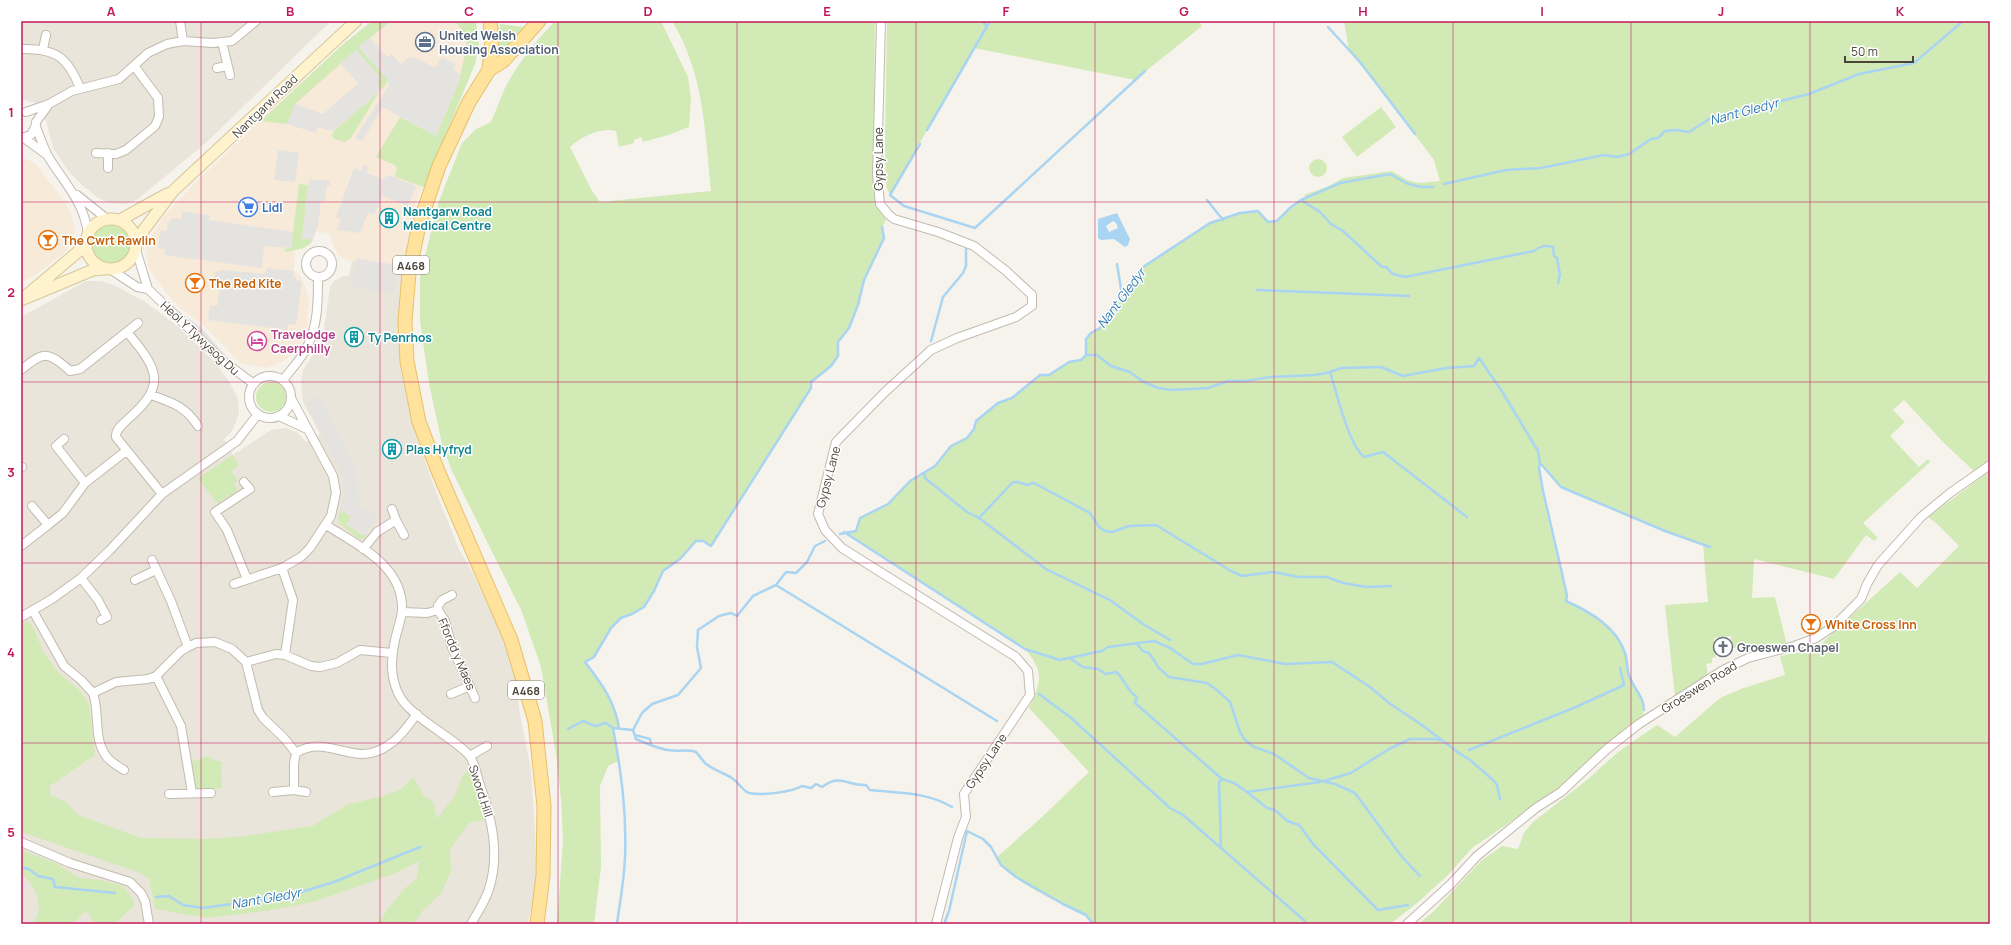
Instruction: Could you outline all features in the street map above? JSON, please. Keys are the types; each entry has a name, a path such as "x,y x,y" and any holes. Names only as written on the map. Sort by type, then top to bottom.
{"main road":[{"name":"Nantgarw Road","path":"136,247 143,231 173,191 356,21"},
{"name":"A468","path":"489,70 492,40 490,21"},
{"name":"A468","path":"537,924 543,875 544,806 535,721 511,640 438,471 419,422 407,361 405,322 409,273 420,225 439,166 469,102 489,70 503,61 539,21"},
{"name":"Nantgarw Road","path":"120,220 173,191"},
{"path":"107,219 120,220 132,229 136,247 130,262 123,267 93,270 21,300 87,240 92,227 107,219"},
{"path":"87,240 91,260 97,266 108,269"}],"street":[{"path":"180,21 183,41"},
{"path":"23,111 49,104 80,88 119,79 148,53 167,44 183,41 232,41 256,21"},
{"name":"Gypsy Lane","path":"881,21 877,174 880,204 894,219 938,232 974,246 1005,270 1032,295 1032,306 1016,317 957,338 931,350 885,392 836,442 818,514 825,530 842,548 1016,657 1028,670 1030,694 964,794 966,817 958,838 936,924"},
{"path":"43,49 46,36"},
{"path":"222,42 230,75"},
{"path":"24,49 43,49 55,54 63,60 75,75 80,88"},
{"path":"217,68 227,66"},
{"path":"96,153 116,154 126,150 155,126 159,117 158,98 134,67"},
{"path":"23,138 31,136 49,104"},
{"path":"23,111 33,116 49,157 74,193 86,222 87,240"},
{"path":"23,138 49,157"},
{"path":"108,154 108,168"},
{"path":"74,193 107,219"},
{"name":"Heol Y Tywysog Du","path":"136,247 148,289 223,361 254,384"},
{"name":"Heol Y Tywysog Du","path":"108,269 137,287 148,289"},
{"path":"282,380 305,352 312,337 316,314 318,278"},
{"path":"21,370 36,358 45,355 58,359 70,371 80,370 138,323"},
{"path":"128,332 147,355 151,363 154,378 151,395 138,411 122,425 116,434 118,442 162,494"},
{"path":"234,584 282,568 301,557 310,548 326,525 334,507 335,484 330,470 291,398 288,386 282,380 270,376 259,379 254,384 249,397 253,409 258,414 267,418 279,416 288,408 291,398"},
{"path":"151,395 179,405 192,416 198,426"},
{"path":"21,617 33,611 81,578 110,550 162,494 237,441 258,414"},
{"path":"279,416 307,429"},
{"path":"64,439 56,446 85,484"},
{"path":"21,546 62,513 85,484 126,451"},
{"name":"Groeswen Road","path":"1407,924 1451,884 1477,856 1536,808 1561,792 1607,749 1640,724 1723,670 1748,658 1794,646 1810,640 1834,626 1861,599 1867,584 1878,565 1921,517 1950,493 1990,465"},
{"path":"244,482 250,489 213,509 227,530 247,579"},
{"path":"32,506 48,525"},
{"path":"392,509 404,535"},
{"path":"363,549 377,532 396,520"},
{"path":"246,662 270,655 285,655 311,666 320,667 338,663 360,650 392,653 402,612 400,590 393,574 363,549 326,525"},
{"path":"152,560 171,601 188,647"},
{"path":"282,568 293,600 285,655"},
{"path":"136,580 156,570"},
{"path":"81,578 98,600 107,617 101,620"},
{"name":"Ffordd y Maes","path":"452,595 442,600 438,606 438,610 445,621 452,647 475,698"},
{"name":"Ffordd y Maes","path":"402,612 427,613 438,610"},
{"path":"33,611 64,666 93,692 98,714 99,740 107,758 124,770"},
{"path":"93,692 116,682 148,679 156,676 181,651 196,643 215,642 232,649 246,662 258,710 263,718 284,738 296,753 294,763 294,790"},
{"name":"Sword Hill","path":"392,653 392,676 395,686 405,703 470,756 491,821 494,853 489,890 471,924"},
{"path":"156,676 181,726 192,793"},
{"path":"451,694 470,686"},
{"path":"296,753 309,747 320,746 328,746 358,755 376,752 392,744 417,714"},
{"path":"470,756 487,746"},
{"path":"272,792 294,790 306,792"},
{"path":"168,794 210,794"},
{"path":"21,842 70,863 130,882 141,893 145,901 149,924"}],"shaded area":[{"path":"21,21 331,21 208,141 138,199 126,204 111,203 98,198 70,173 53,148 47,124 39,104 21,99"},
{"path":"377,21 475,21 476,31 414,210 404,266 356,258 355,262 347,260 338,255 332,242 331,234 316,231 312,242 304,248 295,251 294,271 301,277 309,298 307,328 302,341 287,359 274,366 265,368 240,363 203,325 180,308 164,290 149,269 145,245 164,216 194,184 299,84"},
{"path":"370,38 387,57 392,54 401,64 410,57 417,58 435,68 442,57 456,65 453,70 460,74 459,81 436,136 383,107 362,141 355,138 389,85 387,79 358,47"},
{"path":"356,50 381,78 377,83 382,90 333,131 317,127 316,133 287,124 295,104 323,114 358,83 340,63"},
{"path":"278,150 299,153 295,182 274,180"},
{"path":"21,157 35,163 65,202 72,216 75,232 71,244 66,251 38,273 21,283"},
{"path":"363,165 368,167 367,173 383,179 387,176 392,176 416,186 408,206 382,196 374,215 368,213 360,233 337,230 341,219 336,217 354,168 361,171"},
{"path":"309,179 331,181 330,186 327,186 325,201 321,201 318,226 312,242 310,239 302,239"},
{"path":"182,211 210,215 209,220 293,232 291,248 264,246 262,268 164,255 165,249 158,248 160,231 166,231 172,218 181,219"},
{"path":"356,258 398,265 394,294 351,286"},
{"path":"352,261 404,266 399,326 401,372 413,427 436,492 459,549 473,573 503,639 516,677 520,715 531,770 535,830 536,861 534,893 528,924 21,924 21,317 86,281 101,281 116,286 145,302 175,324 215,362 230,383 238,399 239,414 232,431 224,439 233,455 271,430 286,428 298,433 306,442 320,434 303,402 301,383 303,370 320,343 324,329 330,287 334,281 343,276 349,276"},
{"path":"268,268 294,271 293,277 296,277 296,280 302,281 296,325 288,324 288,330 208,320 210,306 217,306 221,283 214,282 215,272 223,270 264,274"},
{"path":"178,311 200,326 228,358 205,338"},
{"path":"320,396 355,467 359,495 358,506 377,517 363,536 346,524 351,517 341,511 344,495 341,473 306,403"}],"green space":[{"path":"372,21 391,21 359,47 389,79 382,90 377,83 380,78 356,50 295,104 287,124 261,121 341,46"},
{"path":"449,21 476,21 479,46 475,64 429,175 426,188 394,176 397,170 395,165 376,157 400,117 436,136 459,81 467,46 465,35 458,24"},
{"path":"555,21 661,21 688,77 691,99 689,127 643,142 641,137 634,140 634,143 619,147 616,131 604,130 585,136 570,147 592,191 600,202 711,191 704,125 697,82 683,41 672,21 875,21 873,180 876,204 886,220 882,227 884,238 864,280 858,305 849,328 838,342 838,356 831,366 811,382 811,388 711,546 703,541 696,541 680,559 663,571 654,591 644,607 621,618 611,628 594,657 585,662 602,685 611,701 619,728 613,728 619,761 608,766 600,786 601,867 594,924 557,924 563,840 561,799 556,754 541,667 522,612 452,471 442,444 429,383 420,321 420,276 439,201 462,143 476,129 491,122 505,88 516,70 534,44"},
{"path":"887,21 1199,21 1202,26 1135,80 974,48 890,195 886,186 885,145"},
{"path":"1344,21 1990,21 1990,462 1975,472 1944,443 1904,400 1893,410 1905,422 1890,436 1919,467 1928,459 1930,462 1863,523 1878,538 1874,541 1866,535 1834,579 1754,559 1752,598 1775,597 1787,645 1748,654 1747,646 1732,648 1731,636 1714,638 1716,657 1712,658 1712,663 1706,664 1708,675 1675,696 1665,605 1708,602 1703,545 1665,531 1561,487 1540,464 1541,487 1567,595 1566,601 1593,615 1601,621 1621,643 1626,656 1630,680 1643,702 1644,712 1642,719 1608,743 1578,774 1472,848 1449,874 1416,904 1390,924 1093,924 1079,912 1053,900 1017,879 1002,866 996,858 1089,772 1029,708 1036,691 1039,677 1036,665 1031,657 1025,649 844,532 855,531 860,518 888,504 910,481 935,466 951,446 967,438 974,429 976,421 998,403 1012,398 1040,375 1049,375 1069,362 1081,360 1086,355 1086,339 1091,333 1100,328 1109,311 1143,267 1210,223 1240,213 1258,211 1268,222 1273,221 1306,198 1304,195 1329,186 1343,178 1392,171 1407,180 1419,183 1440,181 1434,160 1376,83 1349,51"},
{"path":"500,24 525,27 497,58"},
{"path":"379,92 351,138 344,142 334,139 332,136 334,131"},
{"path":"1381,107 1396,127 1357,157 1342,137"},
{"path":"1314,159 1322,159 1327,164 1325,175 1322,177 1314,177 1309,172 1309,164"},
{"path":"299,184 308,185 302,238 310,239 312,242 304,248 286,252 284,249 291,248"},
{"path":"107,225 115,225 125,230 129,237 129,251 125,258 115,263 107,263 97,258 95,255 92,248 92,240 97,230 100,228"},
{"path":"271,382 282,386 286,397 282,408 271,412 260,408 256,397 260,386"},
{"path":"233,455 239,465 231,471 238,481 234,484 237,488 236,492 218,503 198,478"},
{"path":"1990,471 1990,924 1418,924 1432,913 1481,861 1502,846 1518,849 1524,833 1532,823 1587,780 1618,752 1657,725 1675,737 1720,698 1741,689 1785,675 1780,656 1807,651 1822,643 1900,572 1917,588 1959,546 1928,517"},
{"path":"344,495 341,511 351,516 363,536 364,534 366,536 363,539 359,539 339,523 338,519"},
{"path":"28,621 33,627 43,651 57,671 80,691 89,704 95,755 50,786 50,795 66,802 78,815 141,838 209,839 245,836 312,826 349,804 384,796 403,788 413,777 424,796 433,802 437,819 456,794 462,776 469,770 488,819 469,823 450,849 451,871 441,894 424,909 413,924 377,924 402,891 417,878 419,861 396,873 313,902 273,910 207,918 155,909 149,879 138,872 21,832 21,624"},
{"path":"208,756 215,761 221,761 222,788 212,789 211,793 192,793 188,763"},
{"path":"21,850 55,863 80,878 101,880 123,886 133,899 134,906 114,924 93,924 92,918 86,911 72,924 32,924 36,919 39,905 32,885 21,874"}],"water":[{"path":"1117,213 1130,239 1128,245 1125,247 1114,239 1101,240 1098,238 1098,219","holes":["1113,221 1116,223 1118,228 1109,232 1106,226"]}],"waterway":[{"path":"983,21 986,26"},
{"path":"927,130 990,21"},
{"name":"Nant Gledyr","path":"1444,184 1506,170 1541,168 1604,155 1617,157 1629,154 1651,139 1658,138 1665,131 1676,130 1689,132 1711,118 1809,94 1859,74 1914,63 1963,21"},
{"path":"1328,27 1360,62 1415,134"},
{"path":"920,144 890,195 904,206 975,228 1145,71"},
{"name":"Nant Gledyr","path":"840,534 856,531 860,518 888,504 910,481 935,466 951,446 967,438 974,429 976,421 998,403 1012,398 1040,375 1049,375 1069,362 1081,360 1086,355 1086,339 1091,333 1100,328 1109,311 1143,267 1210,223 1240,213 1258,211 1268,222 1277,221 1291,207 1301,200 1340,183 1390,174 1408,184 1421,187 1433,187"},
{"path":"1207,200 1223,220"},
{"path":"1301,200 1320,212 1331,224 1343,231 1382,267 1386,267 1393,274 1405,277 1534,251 1543,246 1548,246 1553,247 1554,256 1557,258 1560,275 1558,283"},
{"path":"619,728 611,701 602,685 585,662 594,657 611,628 621,618 644,607 654,591 663,571 680,559 696,541 703,541 711,546 811,388 811,382 831,366 838,356 838,342 849,328 858,305 864,280 884,238 882,227"},
{"path":"931,341 943,297 963,273 966,266 966,249"},
{"path":"1117,264 1122,295"},
{"path":"1257,290 1409,296"},
{"path":"1086,355 1097,355 1111,366 1130,372 1142,381 1158,388 1172,390 1208,388 1228,381 1246,381 1270,377 1316,375 1341,368 1381,367 1403,376 1446,368 1474,366 1479,358 1503,393 1538,451 1543,491 1567,595 1566,601 1593,615 1601,621 1609,628 1621,643 1625,653 1629,677 1641,698 1644,710"},
{"path":"1330,372 1348,430 1358,450 1364,457 1383,452 1467,517"},
{"path":"1541,464 1561,487 1665,531 1710,547"},
{"path":"924,473 925,478 967,512 979,518 1046,569 1110,600 1143,624 1170,640"},
{"path":"979,518 1013,482 1027,485 1034,483 1090,513 1099,527 1105,531 1112,532 1129,526 1156,525 1231,571 1242,576 1273,572 1299,577 1327,577 1343,583 1367,587 1391,586"},
{"path":"844,532 1025,649 1060,660 1102,651 1108,647 1154,641 1170,648 1193,664 1202,664 1238,655 1285,664 1332,662 1370,687 1389,703 1470,760 1497,785 1500,799"},
{"name":"Nant Gledyr","path":"568,729 583,721 595,726 606,723 613,728 633,730 642,713 652,704 678,695 701,668 697,647 698,630 719,616 731,613 737,616 753,596 776,585 786,572 796,573 807,562 815,546 825,541"},
{"path":"776,585 997,721"},
{"path":"1137,644 1143,651 1149,653 1159,668 1169,677 1207,683 1218,691 1230,702 1240,732 1245,740 1254,747 1274,754 1309,778 1335,784 1355,793 1402,857 1420,876"},
{"path":"1071,659 1083,667 1098,669 1106,674 1116,672 1122,678 1130,691 1137,697 1135,703 1222,779 1234,783 1267,808 1275,810 1287,821 1299,825 1313,844 1378,910 1408,905"},
{"path":"1469,750 1576,707 1624,685 1620,668"},
{"path":"1039,694 1070,717 1170,808 1183,815 1305,921"},
{"path":"613,728 621,776 625,825 623,883 617,924"},
{"path":"633,730 636,739 656,747 671,751 696,752 704,762 715,770 732,778 749,793 776,793 802,786 811,788 816,784 822,787 839,780 859,785 866,785 870,790 933,798 952,807"},
{"path":"635,735 650,739 651,744"},
{"path":"1324,781 1351,773 1389,749 1410,739 1441,740"},
{"path":"1221,848 1219,782 1222,779"},
{"path":"1247,792 1320,782"},
{"path":"944,924 949,911 967,831 983,839 991,847 1001,865 1016,877 1063,904 1086,915 1093,924"},
{"name":"Nant Gledyr","path":"156,897 169,896 183,905 203,908 288,896 334,882 420,847"},
{"name":"Nant Gledyr","path":"21,867 29,869 38,876 53,879 55,887 115,893"}],"place":[{"name":"United Welsh Housing Association","path":"425,42"},
{"name":"Lidl","path":"248,207"},
{"name":"Nantgarw Road Medical Centre","path":"389,218"},
{"name":"The Cwrt Rawlin","path":"48,240"},
{"name":"The Red Kite","path":"195,283"},
{"name":"Ty Penrhos","path":"354,337"},
{"name":"Travelodge Caerphilly","path":"257,341"},
{"name":"Plas Hyfryd","path":"392,449"},
{"name":"White Cross Inn","path":"1811,624"},
{"name":"Groeswen Chapel","path":"1723,647"}]}
